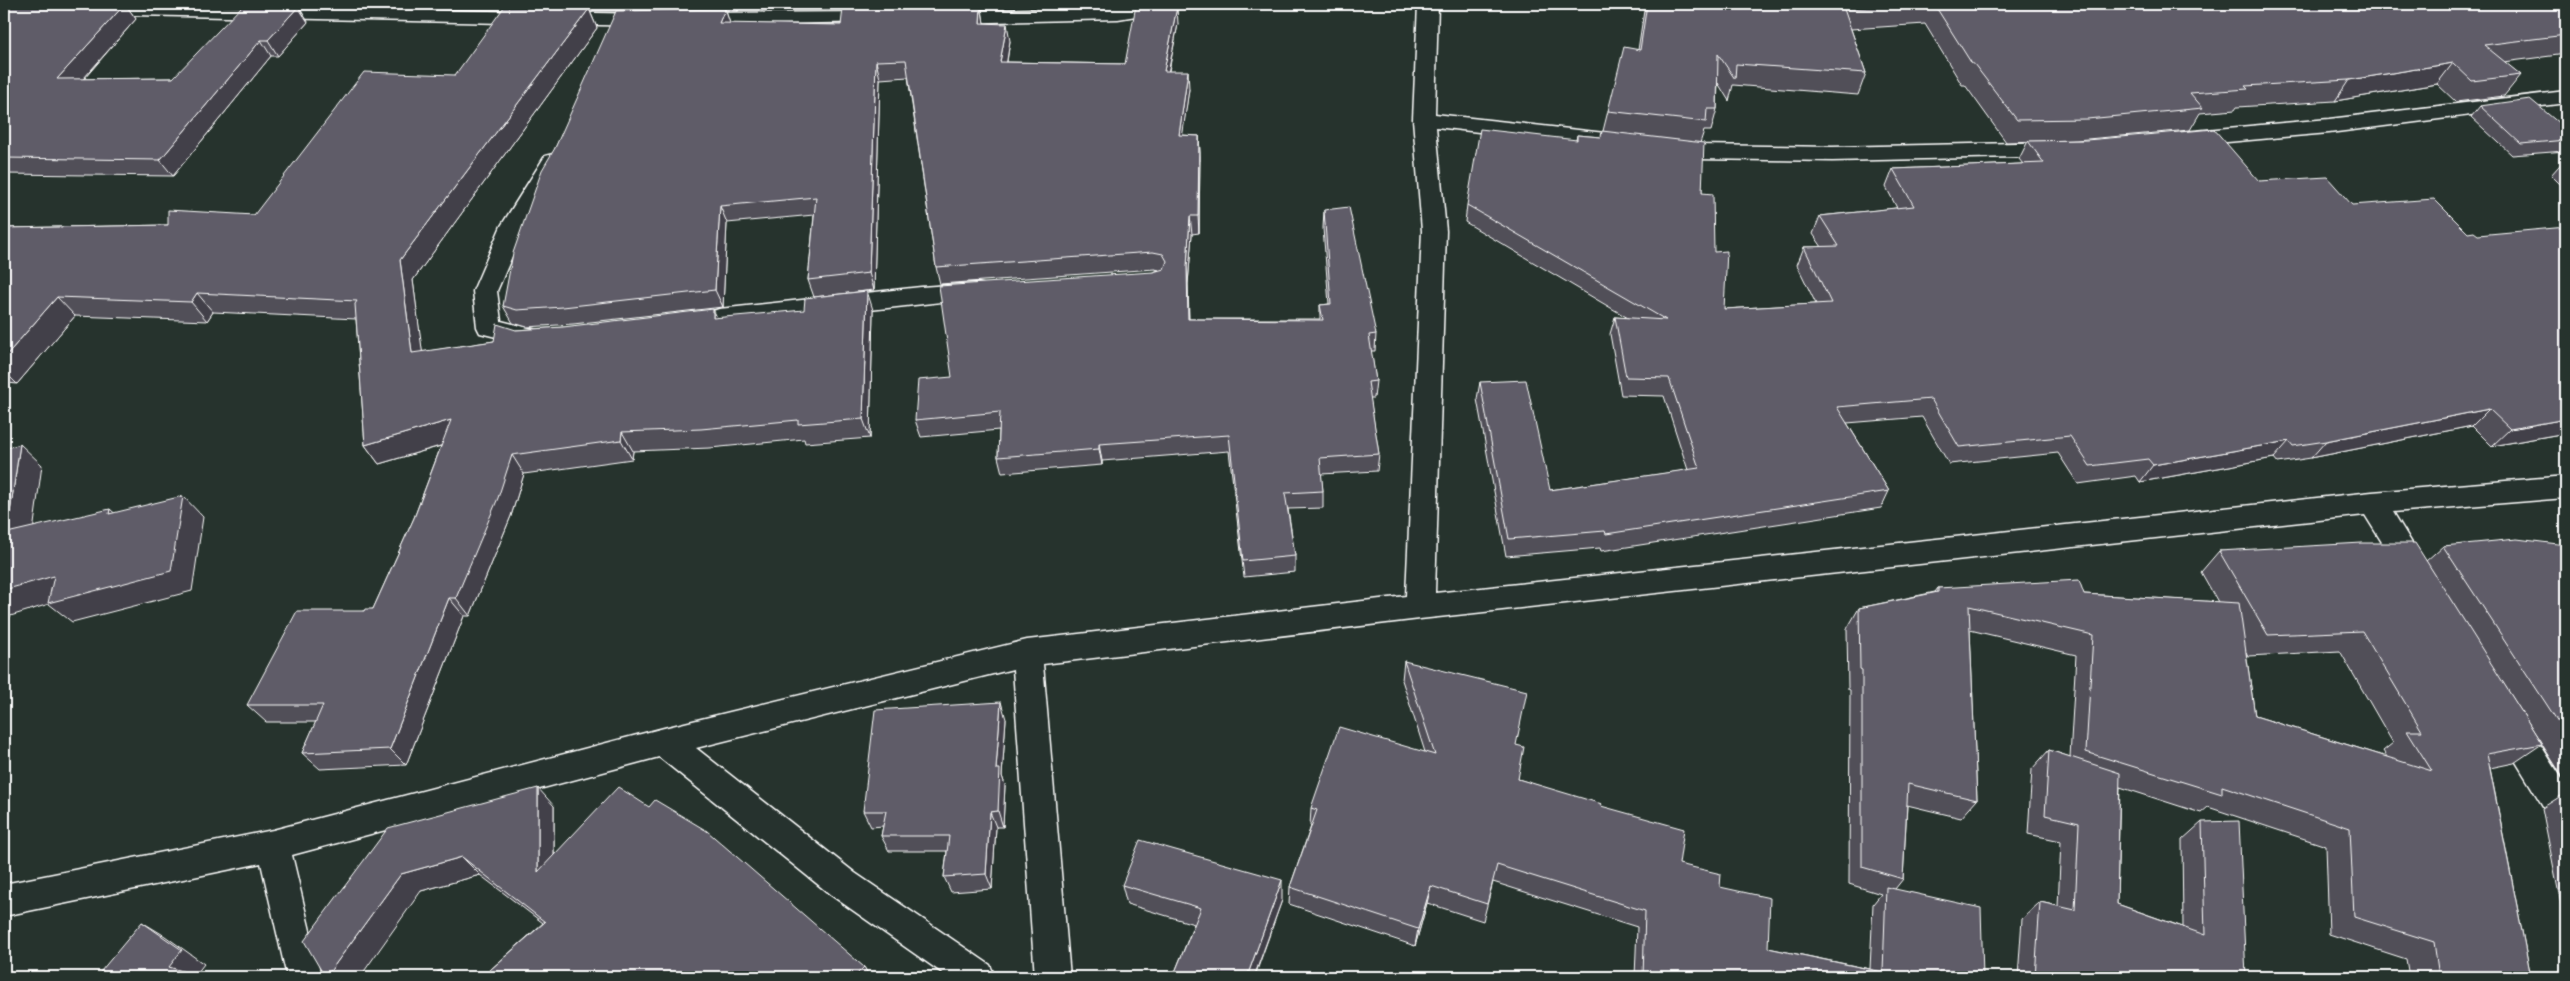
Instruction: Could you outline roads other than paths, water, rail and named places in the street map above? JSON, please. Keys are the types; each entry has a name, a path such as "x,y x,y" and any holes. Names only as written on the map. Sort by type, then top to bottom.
{"street":[{"path":"932,17 1118,13 1172,4"},
{"path":"1420,607 1434,231 1424,119 1428,4"},
{"path":"79,10 611,29 670,20 893,18"},
{"path":"2164,141 2329,126 2566,97"},
{"path":"1424,119 1696,152 1832,154 2076,149"},
{"path":"554,336 527,338 489,327 485,291 513,226 551,165 563,138"},
{"path":"699,320 921,295 999,290"},
{"path":"4,900 273,845 664,742 1027,653 1420,607 2372,503 2566,487"},
{"path":"2372,503 2430,595"},
{"path":"1027,653 1053,977"},
{"path":"2493,696 2566,813"},
{"path":"664,742 843,884 978,977"},
{"path":"273,845 304,977"}]}
